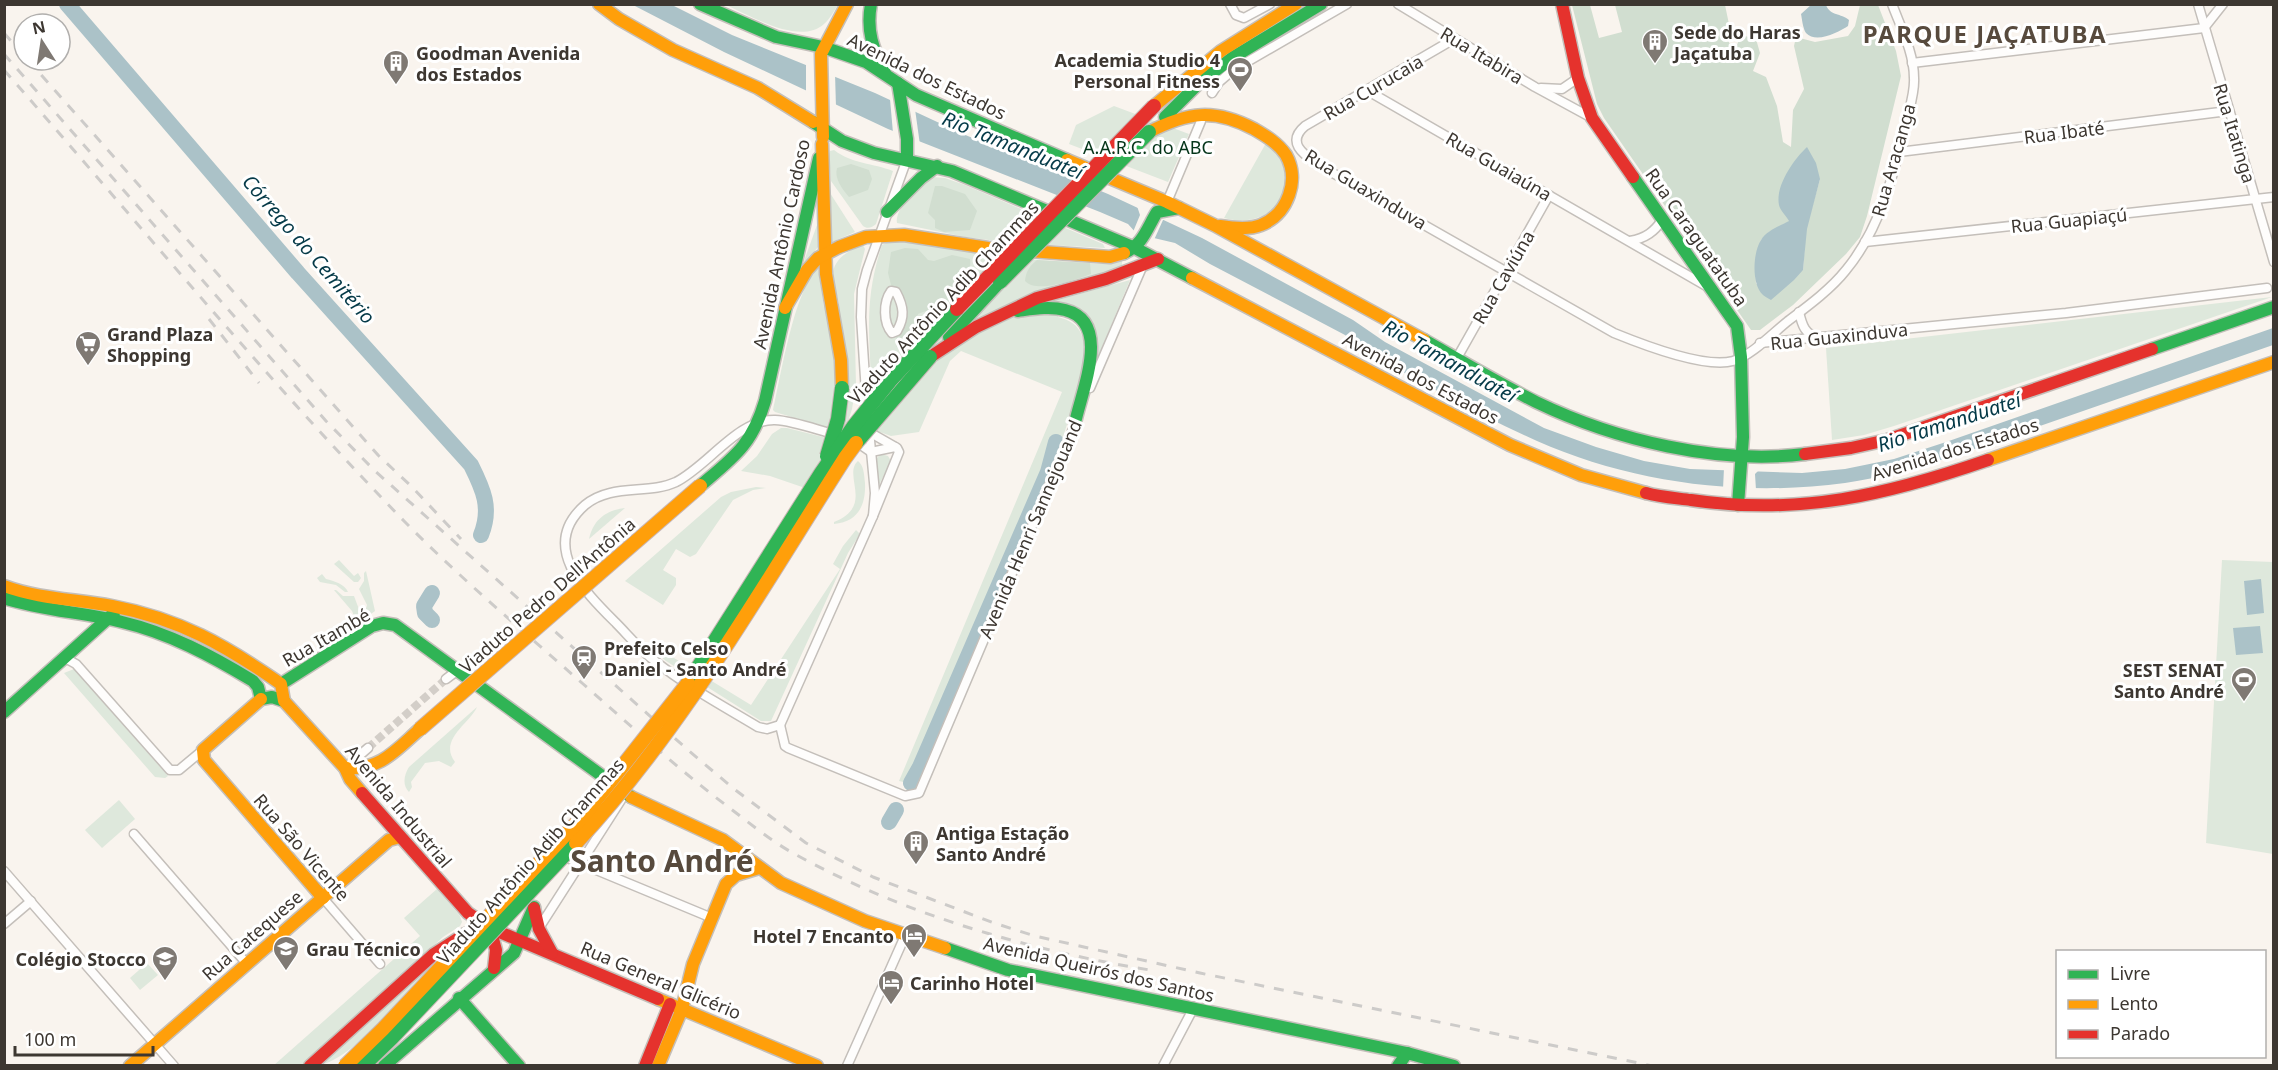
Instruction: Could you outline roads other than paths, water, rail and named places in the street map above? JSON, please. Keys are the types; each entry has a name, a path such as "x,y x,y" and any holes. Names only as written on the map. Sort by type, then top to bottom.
{"main road":[{"name":"Avenida dos Estados","path":"599,4 619,19 673,50 758,88 842,141 858,148 937,166 970,177 1145,254 1510,446 1581,475 1650,494 1739,499 1796,506 1868,496 1915,484 2274,362"},
{"name":"Avenida dos Estados","path":"700,4 776,37 823,47 866,62 916,95 973,122 1173,205 1214,225 1537,402 1600,428 1655,443 1741,461 1819,453 1887,440 2274,307"},
{"name":"Avenida Antônio Cardoso","path":"758,423 765,401 822,144 824,129 820,64 823,47 847,4"},
{"path":"871,4 867,24 868,35 885,73"},
{"name":"Viaduto Antônio Adib Chammas","path":"345,1065 383,1029 584,815 631,758 685,687 821,473 854,427 921,347 1154,106 1188,74 1244,34 1296,4"},
{"name":"Viaduto Antônio Adib Chammas","path":"363,1065 392,1038 594,823 634,774 694,694 845,458 880,413 930,357 1000,282 1198,84 1232,58 1321,4"},
{"name":"Rua Caraguatatuba","path":"1562,4 1578,78 1592,118 1737,326 1741,357 1739,499"},
{"path":"898,83 907,140 907,159"},
{"path":"1149,132 1179,117 1192,114 1219,114 1240,121 1280,146 1290,164 1292,184 1286,204 1272,219 1253,227 1233,228 1214,225"},
{"path":"821,473 834,433 842,388 840,354 829,294 825,254 825,178 822,144"},
{"path":"887,212 921,178 937,166"},
{"path":"930,357 976,327 1003,313 1056,291 1106,279 1145,254 1155,214 1173,205"},
{"path":"785,308 807,270 818,258 853,241 878,236 904,235 988,248 1103,257 1145,254"},
{"path":"1003,313 1046,308 1073,313 1086,326 1092,340 1092,349 1075,423"},
{"name":"Viaduto Pedro Dell'Antônia","path":"345,768 362,770 373,767 420,729 742,448 758,423"},
{"path":"4,586 31,596 119,608 160,618 198,632 232,650 281,684 284,701 272,697 261,699 203,750"},
{"path":"4,598 46,610 109,619 148,629 177,640 209,655 253,681 258,687 261,699"},
{"path":"4,712 119,608"},
{"name":"Rua Itambé","path":"281,684 369,628 389,624"},
{"name":"Avenida Queirós dos Santos","path":"389,624 401,627 624,794 723,840 759,868 792,888 905,936 1008,970 1407,1053 1454,1065"},
{"path":"253,681 281,684"},
{"name":"Avenida Industrial","path":"284,701 345,768 350,779 464,909 490,928"},
{"name":"Rua São Vicente","path":"203,750 206,765 323,898"},
{"name":"Rua Catequese","path":"130,1065 389,840 400,837"},
{"path":"658,1065 676,1006 731,878 741,872 759,868"},
{"path":"384,1065 459,998 513,954 534,907 539,929 552,953"},
{"path":"310,1065 364,1020 449,942 467,932 490,928 495,945 494,968"},
{"name":"Rua General Glicério","path":"490,928 816,1065"},
{"path":"459,998 519,1065"},
{"path":"645,1065 676,1006"},
{"path":"1398,1065 1407,1053"}],"street":[{"path":"1230,4 1236,15 1241,18 1270,4"},
{"path":"1212,93 1219,82 1233,70 1347,4"},
{"name":"Rua Itabira","path":"1398,4 1535,87 1592,118"},
{"name":"Rua Aracanga","path":"1760,343 1845,272 1877,221 1899,152 1913,94 1914,78 1909,47 1892,4"},
{"name":"Rua Itatinga","path":"2198,4 2274,262"},
{"path":"1912,63 2204,28 2223,4"},
{"name":"Rua Curucaia","path":"1296,139 1305,126 1454,39"},
{"name":"Rua Itabira","path":"1535,87 1562,89 1578,78"},
{"name":"Rua Guaiaúna","path":"1368,91 1712,290"},
{"name":"Rua Ibaté","path":"1899,152 2228,111"},
{"path":"1173,205 1201,121"},
{"name":"Rua Guaxinduva","path":"1296,139 1302,153 1317,164 1593,322 1638,343 1711,362 1725,362 1741,357 1760,343 2066,313 2267,288"},
{"path":"873,516 875,494 861,296 878,236 907,159"},
{"name":"Rua Caviúna","path":"1457,358 1549,195"},
{"name":"Rua Guapiaçú","path":"1865,242 2274,197"},
{"path":"1629,241 1648,236 1656,230 1663,219"},
{"name":"Avenida Henri Sannejouand","path":"780,725 784,746 788,748 905,796 919,793 1145,254"},
{"path":"1799,312 1802,324 1808,333 1820,338"},
{"path":"852,439 860,414 866,382"},
{"path":"869,432 895,447 898,452 873,516 780,725 767,729 758,727 653,660 593,600 578,582 568,561 566,540 573,520 587,504 596,498 617,491 658,487 675,482 742,432 758,423 775,420 852,439 871,452 895,447"},
{"path":"65,658 76,664 169,769 180,770 203,750"},
{"path":"446,679 458,670"},
{"path":"345,768 368,748"},
{"path":"539,929 624,794"},
{"path":"134,834 247,964"},
{"path":"565,857 712,918"},
{"path":"4,871 174,1065"},
{"name":"Rua São Vicente","path":"323,898 380,964"},
{"path":"4,924 31,901"},
{"path":"847,1065 905,936"},
{"path":"1163,1065 1193,1009"}],"water":[{"path":"633,5 672,5 732,35 875,93 963,134 1108,194 1202,238 1353,320 1385,342 1544,428 1644,461 1690,469 1802,473 1845,469 1894,459 1946,442 2273,328 2273,345 1951,457 1872,478 1806,487 1767,488 1727,487 1649,476 1573,455 1514,431 1359,348 1345,335 1210,264 1175,243 1137,234 1128,224 1100,212 888,129 724,52"},
{"path":"1811,5 1826,5 1833,13 1849,20 1848,26 1827,36 1810,36 1803,27 1801,14"},
{"path":"1807,147 1816,163 1820,179 1807,229 1803,270 1771,300 1763,295 1756,283 1754,268 1756,252 1761,240 1767,234 1789,221 1779,205 1780,190 1791,166"},
{"path":"2261,579 2264,613 2247,615 2244,581"},
{"path":"2260,626 2263,653 2236,655 2233,628"}],"waterway":[{"name":"Córrego do Cemitério","path":"67,4 298,273 471,465 485,499 486,516 481,535"},
{"path":"911,783 1048,472 1056,442"},
{"name":"Córrego do Cemitério","path":"432,593 424,606 425,613 432,620"},
{"path":"889,822 896,810"}],"tunnel":[{"path":"368,748 446,679"}],"railway":[{"path":"4,33 12,42"},
{"path":"4,54 326,421 375,471 688,750 734,789 806,843 873,877 994,923 1035,936 1200,973 1653,1066"},
{"path":"4,70 251,355 404,521 491,604 655,748 712,794 785,848 879,895 969,928 1015,941 1062,953 1156,971"},
{"path":"39,72 378,455 461,539"},
{"path":"209,319 259,383"}],"place":[{"name":"Sede do Haras Jaçatuba","path":"1655,65"},
{"name":"Goodman Avenida dos Estados","path":"396,86"},
{"name":"Academia Studio 4 Personal Fitness","path":"1240,93"},
{"name":"Grand Plaza Shopping","path":"88,367"},
{"name":"Prefeito Celso Daniel - Santo André","path":"584,681"},
{"name":"SEST SENAT Santo André","path":"2244,703"},
{"name":"Antiga Estação Santo André","path":"916,866"},
{"name":"Hotel 7 Encanto","path":"914,959"},
{"name":"Grau Técnico","path":"286,972"},
{"name":"Colégio Stocco","path":"165,982"},
{"name":"Carinho Hotel","path":"891,1006"}],"district":[{"name":"PARQUE JAÇATUBA","path":"1985,33"},
{"name":"Santo André","path":"662,860"}],"water label":[{"name":"Rio Tamanduateí","path":"1013,145"},
{"name":"Rio Tamanduateí","path":"1450,361"},
{"name":"Rio Tamanduateí","path":"1949,422"}],"park label":[{"name":"A.A.R.C. do ABC","path":"1148,147"}]}
